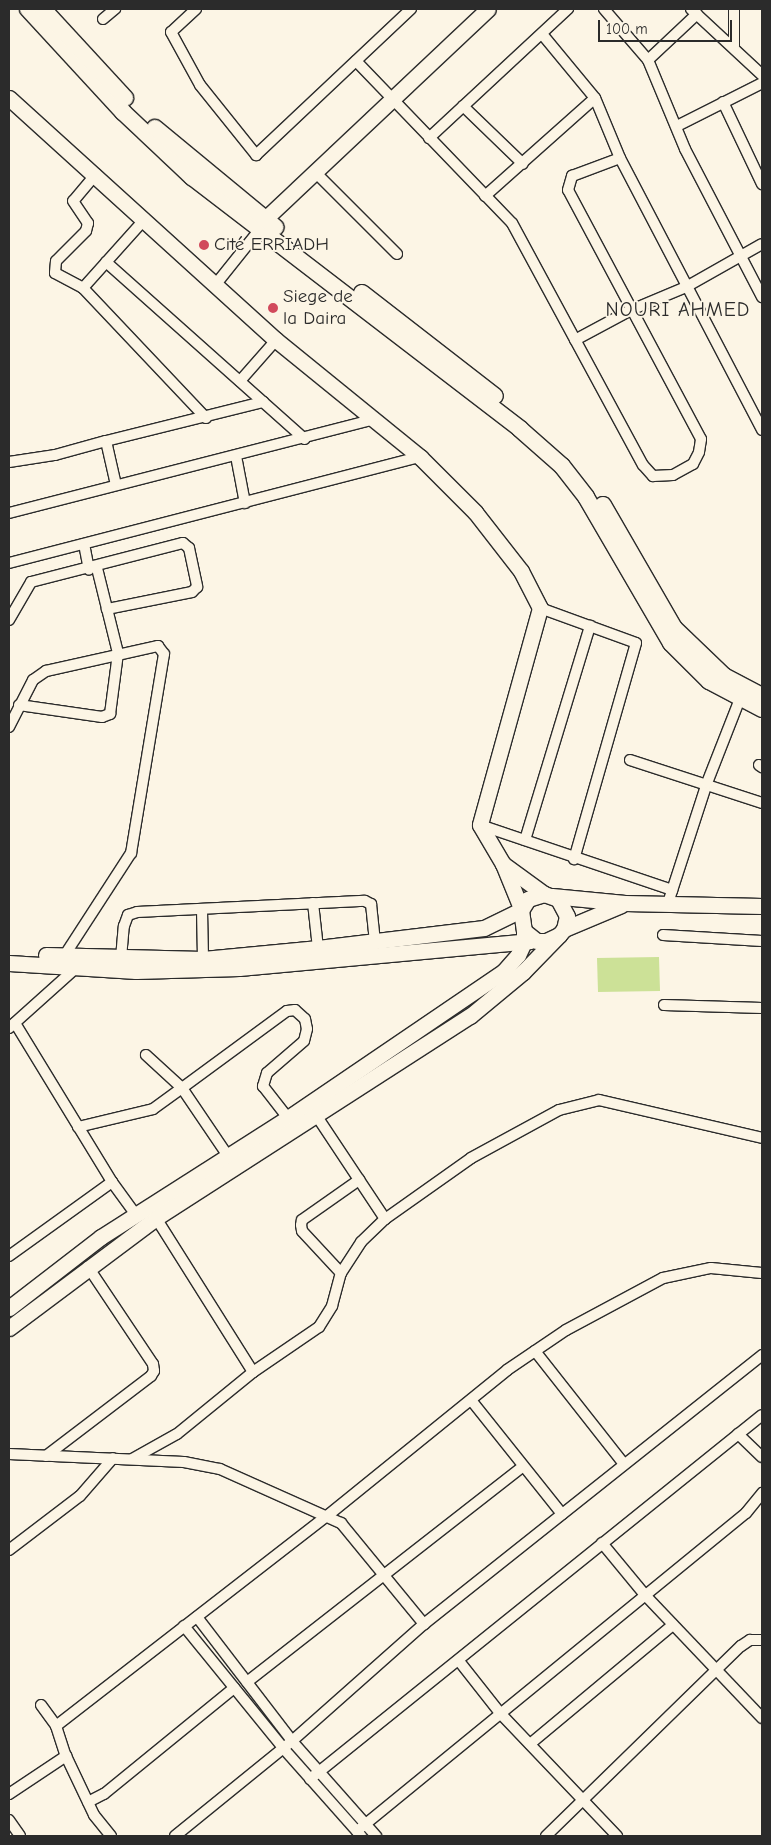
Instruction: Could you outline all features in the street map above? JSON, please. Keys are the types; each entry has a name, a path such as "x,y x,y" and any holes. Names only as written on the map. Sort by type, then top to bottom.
{"main road":[{"path":"28,9 130,118 192,177 263,224 556,445 595,490 674,628 724,676 762,696"},
{"path":"44,9 149,122 263,224 520,428 562,466 586,497 671,643 709,681 740,700 762,710"},
{"path":"263,224 315,172 488,9"},
{"path":"9,98 96,174 276,340 420,458 475,512 521,571 540,608 480,825 503,864 521,909 524,936 504,972 288,1118 101,1238 9,1308"},
{"path":"9,1328 88,1267 156,1218 470,1016 523,972 556,935 565,910 548,895 503,864"},
{"path":"9,953 121,958 203,959 375,942 484,928 521,909 533,896 548,895 625,903 670,897 762,906"},
{"path":"9,963 136,971 239,968 524,936 556,935 625,903"}],"street":[{"path":"103,19 115,9"},
{"path":"196,9 170,32 200,85 256,155 411,9"},
{"path":"429,138 568,9"},
{"path":"604,9 648,60 685,149 762,297"},
{"path":"734,9 734,46"},
{"path":"648,60 694,12 734,46 762,75"},
{"path":"542,34 596,98 620,158 762,430"},
{"path":"356,61 512,224 643,465 653,476 673,475 693,464 699,452 701,439 568,190 572,176 620,158"},
{"path":"677,126 762,83"},
{"path":"485,196 596,98"},
{"path":"723,102 762,184"},
{"path":"463,106 523,164"},
{"path":"315,172 397,254"},
{"path":"96,174 73,201 88,223 86,231 56,261 53,268 55,273 83,288 206,418"},
{"path":"83,288 145,219"},
{"path":"216,284 263,224"},
{"path":"575,340 631,310 686,287 762,244"},
{"path":"106,262 305,439"},
{"path":"240,382 276,340"},
{"path":"9,462 54,455 263,402"},
{"path":"9,513 305,439 374,419"},
{"path":"106,441 116,485"},
{"path":"236,456 245,503"},
{"path":"9,562 420,458"},
{"path":"19,705 107,716 110,714 118,653 107,609 84,544"},
{"path":"9,620 31,582 93,569 183,544 190,548 197,587 192,592 107,609"},
{"path":"540,608 636,643 574,859"},
{"path":"525,840 590,626"},
{"path":"9,727 33,680 46,672 118,653 158,646 164,654 136,835 131,852 64,956"},
{"path":"480,825 525,840 670,897 707,783 740,700"},
{"path":"630,760 707,783 762,803"},
{"path":"121,958 128,915 355,900 371,904 375,942"},
{"path":"313,903 318,948"},
{"path":"202,910 203,959"},
{"path":"664,935 762,941"},
{"path":"77,967 12,1026 78,1126 112,1182 136,1215"},
{"path":"664,1005 762,1008"},
{"path":"78,1126 153,1109 287,1011 295,1010 305,1019 307,1029 304,1042 267,1073 263,1086 288,1118"},
{"path":"146,1055 182,1088 228,1156"},
{"path":"132,1459 177,1434 253,1372 318,1327 332,1306 341,1273 362,1242 384,1219 471,1158 559,1110 599,1100 762,1138"},
{"path":"316,1114 384,1219"},
{"path":"341,1273 302,1231 301,1225 302,1220 359,1180"},
{"path":"9,1256 112,1182"},
{"path":"156,1218 253,1372"},
{"path":"46,1456 151,1376 154,1371 153,1364 88,1267"},
{"path":"56,1726 328,1516 534,1351 573,1326 663,1278 711,1268 762,1273"},
{"path":"534,1351 624,1464"},
{"path":"176,1836 292,1741 424,1624 762,1355"},
{"path":"471,1400 522,1467 562,1514"},
{"path":"310,1779 459,1661 762,1415"},
{"path":"738,1434 762,1457"},
{"path":"9,1454 205,1464 342,1523 424,1624"},
{"path":"9,1550 80,1496 113,1458"},
{"path":"247,1682 382,1574 522,1467"},
{"path":"184,1626 283,1748 359,1834 365,1823 746,1514 762,1493"},
{"path":"602,1543 645,1595 717,1673 762,1718"},
{"path":"197,1617 292,1741 376,1836"},
{"path":"530,1744 673,1625"},
{"path":"546,1836 746,1643 762,1640"},
{"path":"459,1661 500,1713 617,1836"},
{"path":"88,1802 104,1794 234,1688"},
{"path":"41,1705 56,1726 66,1756 94,1815 111,1836"},
{"path":"9,1794 66,1756"},
{"path":"9,1820 20,1836"}],"green space":[{"path":"659,957 660,991 598,992 597,958"}],"place":[{"name":"Cité ERRIADH","path":"204,245"},
{"name":"Siege de la Daira","path":"273,308"}],"district":[{"name":"NOURI AHMED","path":"678,309"}]}
